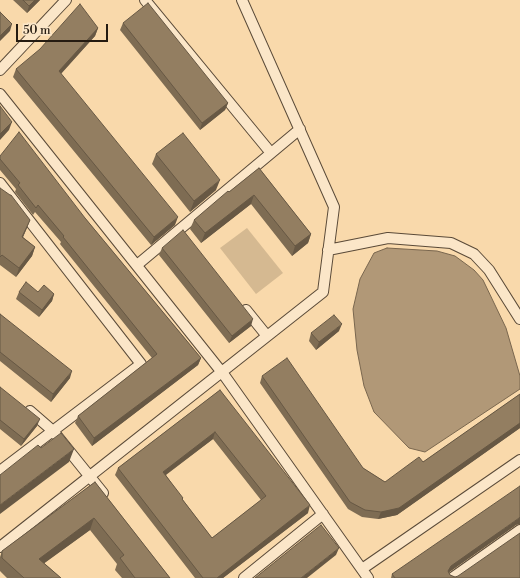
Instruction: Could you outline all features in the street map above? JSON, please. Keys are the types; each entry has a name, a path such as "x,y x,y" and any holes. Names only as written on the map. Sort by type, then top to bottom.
{"street":[{"path":"0,70 66,0"},
{"path":"145,0 271,153"},
{"path":"0,547 323,292 334,207 242,0"},
{"path":"0,94 222,372 366,575 520,460"},
{"path":"137,265 183,231 300,129"},
{"path":"0,184 141,364 53,431 3,465"},
{"path":"328,250 388,238 451,243 474,254 489,270 520,319"},
{"path":"238,300 267,336"},
{"path":"24,406 53,431 108,500"},
{"path":"244,578 323,514"},
{"path":"452,578 520,530"}],"shaded area":[{"path":"247,228 283,273 256,294 220,248"},
{"path":"387,248 437,251 455,256 474,270 483,280 506,328 520,376 520,389 425,452 409,448 374,412 364,386 357,350 353,309 360,279 374,253"}],"building":[{"path":"23,0 35,0 29,6"},
{"path":"148,3 228,103 202,123 123,23"},
{"path":"80,4 98,28 59,71 178,217 154,237 16,69 40,49"},
{"path":"0,12 12,24 0,36"},
{"path":"0,106 12,122 0,134"},
{"path":"19,132 85,218 201,358 94,438 78,416 157,354 63,237 64,236 38,205 36,208 18,185 20,183 0,159 0,156"},
{"path":"183,133 220,180 194,201 156,154"},
{"path":"259,168 311,234 295,246 254,195 205,233 194,220 228,191 229,192"},
{"path":"0,188 11,195 30,220 22,237 35,247 19,268 2,255 0,257"},
{"path":"183,230 253,319 232,336 162,248"},
{"path":"26,282 38,292 44,285 54,294 42,310 19,292"},
{"path":"0,314 72,371 53,394 0,352"},
{"path":"334,315 342,324 319,342 311,333"},
{"path":"287,358 363,468 385,482 419,457 423,462 520,394 520,423 399,508 381,512 365,510 350,502 262,376"},
{"path":"0,387 40,419 24,439 0,420"},
{"path":"220,390 310,505 217,578 203,578 118,468","holes":["215,432 266,496 212,538 163,472"]},
{"path":"61,433 74,449 0,505 0,475 38,445 41,448"},
{"path":"95,482 170,578 135,578 120,558 124,555 94,518 39,559 61,578 24,578 2,558 2,551"},
{"path":"520,486 520,517 451,566 448,571 450,575 455,577 458,576 520,533 520,578 395,578 392,574"},
{"path":"321,525 339,548 301,578 255,578"}]}
